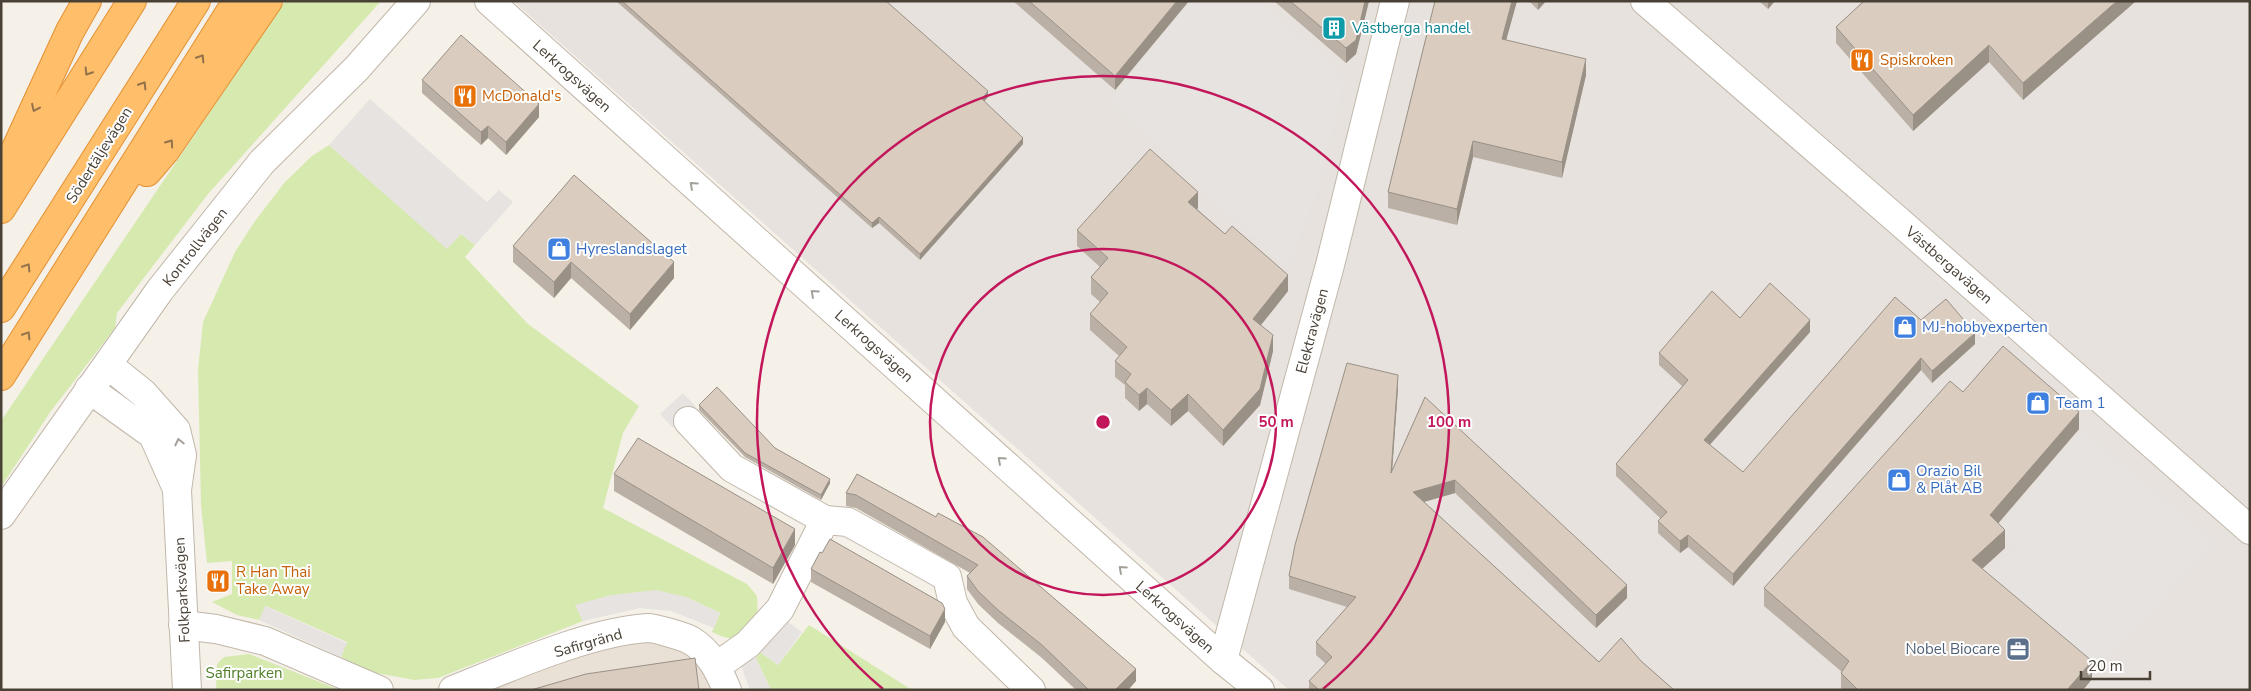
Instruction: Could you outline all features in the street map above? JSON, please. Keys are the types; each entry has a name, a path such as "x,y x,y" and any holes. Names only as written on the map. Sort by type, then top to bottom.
{"highway":[{"path":"1,181 70,31 87,1"},
{"path":"1,209 132,1"},
{"name":"Södertäljevägen","path":"1,308 196,1"},
{"path":"1,376 237,1"},
{"path":"83,248 165,151 268,1"}],"street":[{"name":"Kontrollvägen","path":"1,515 160,290 262,162 357,68 416,1"},
{"name":"Lerkrogsvägen","path":"488,1 1223,660 1260,690"},
{"name":"Elektravägen","path":"1223,660 1330,265 1395,1"},
{"name":"Västbergavägen","path":"1646,1 2250,530"},
{"name":"Folkparksvägen","path":"108,365 143,394 176,430 182,455 177,490 187,690"},
{"name":"Folkparksvägen","path":"89,389 154,435 177,490"},
{"path":"688,421 732,468 825,520 848,522 947,577 952,603 966,627 1031,690"},
{"name":"Safirgränd","path":"453,690 568,647 613,634 650,628 692,641 722,678 748,644 780,609 825,520"},
{"path":"183,625 216,629 265,641 379,690"}],"shaded area":[{"path":"513,1 2250,1 2250,690 1289,690"},
{"path":"1191,1 1257,1 1334,65 1343,86 1317,193 1287,269 1110,100"},
{"path":"370,99 487,202 499,190 513,202 475,245 461,234 447,249 329,145"},
{"path":"683,393 696,407 673,428 660,414"},
{"path":"2081,431 2214,543 2094,672 1981,583 2015,546 1995,532"},
{"path":"656,590 686,597 720,613 714,628 671,611 640,608 583,621 575,605 611,595"},
{"path":"265,606 347,643 341,657 259,620"},
{"path":"784,619 802,632 778,665 760,652"},
{"path":"650,638 684,644 718,690 478,690 616,641"},
{"path":"756,658 771,690 750,690 740,663"}],"green space":[{"path":"285,1 381,1 208,194 117,313 115,328 51,411 1,487 1,421"},
{"path":"329,145 447,248 461,234 475,245 465,257 528,324 639,406 623,433 603,508 747,584 757,596 758,622 747,633 737,638 726,638 712,632 720,613 686,597 575,605 583,621 438,678 414,680 371,672 341,657 347,642 266,606 259,620 237,615 212,602 232,594 232,561 207,563 201,505 198,370 203,322 235,252 255,221 285,182 312,156"},
{"path":"809,625 912,690 771,690 756,658 760,652 778,665"},
{"name":"Safirparken","path":"249,654 340,690 216,690 217,664 224,657"}],"building":[{"path":"622,1 886,1 988,91 982,99 1023,138 920,254 879,217 872,223"},
{"path":"1029,1 1177,1 1115,76"},
{"name":"Västberga handel","path":"1290,1 1365,1 1356,40 1346,48"},
{"path":"1435,1 1512,1 1502,39 1586,59 1562,162 1473,141 1457,209 1388,192"},
{"path":"1864,1 2117,1 2023,83 1989,45 1913,115 1836,27"},
{"path":"461,35 539,104 506,142 488,126 481,132 422,80"},
{"path":"1150,149 1198,192 1188,202 1225,234 1232,226 1288,275 1253,319 1273,335 1260,389 1223,430 1188,394 1171,410 1147,388 1139,395 1125,382 1131,374 1115,361 1127,347 1090,314 1108,293 1091,277 1108,258 1077,230"},
{"path":"574,175 674,262 630,314 571,262 554,282 513,246"},
{"path":"1770,283 1810,320 1704,440 1743,472 1895,297 1921,320 1946,299 1975,333 1932,371 1921,358 1733,574 1688,535 1680,541 1658,521 1667,512 1616,464 1688,380 1659,353 1712,291 1740,318"},
{"path":"2003,346 2079,412 1990,515 2005,530 1972,560 2092,661 2067,690 1858,690 1841,673 1849,661 1764,588 1950,381 1963,392"},
{"path":"1347,363 1398,375 1391,473 1425,397 1627,585 1596,615 1455,480 1413,492 1599,662 1621,638 1641,661 1674,690 1319,690 1309,681 1332,657 1316,642 1356,597 1289,576 1295,545"},
{"path":"717,387 775,448 830,479 821,495 745,453 699,405"},
{"path":"638,438 795,529 773,568 614,474"},
{"path":"857,474 936,517 938,513 983,537 1136,669 1115,690 1089,690 1042,645 998,610 978,591 967,576 978,565 856,495 846,493"},
{"path":"830,539 942,603 945,609 930,636 811,569"},
{"path":"695,658 699,690 531,690 586,674"}],"place":[{"name":"Västberga handel","path":"1334,28"},
{"name":"Spiskroken","path":"1862,60"},
{"name":"McDonald's","path":"465,96"},
{"name":"Hyreslandslaget","path":"559,249"},
{"name":"MJ-hobbyexperten","path":"1905,327"},
{"name":"Team 1","path":"2038,403"},
{"name":"Orazio Bil & Plåt AB","path":"1899,480"},
{"name":"R Han Thai Take Away","path":"218,581"},
{"name":"Nobel Biocare","path":"2018,649"}]}
